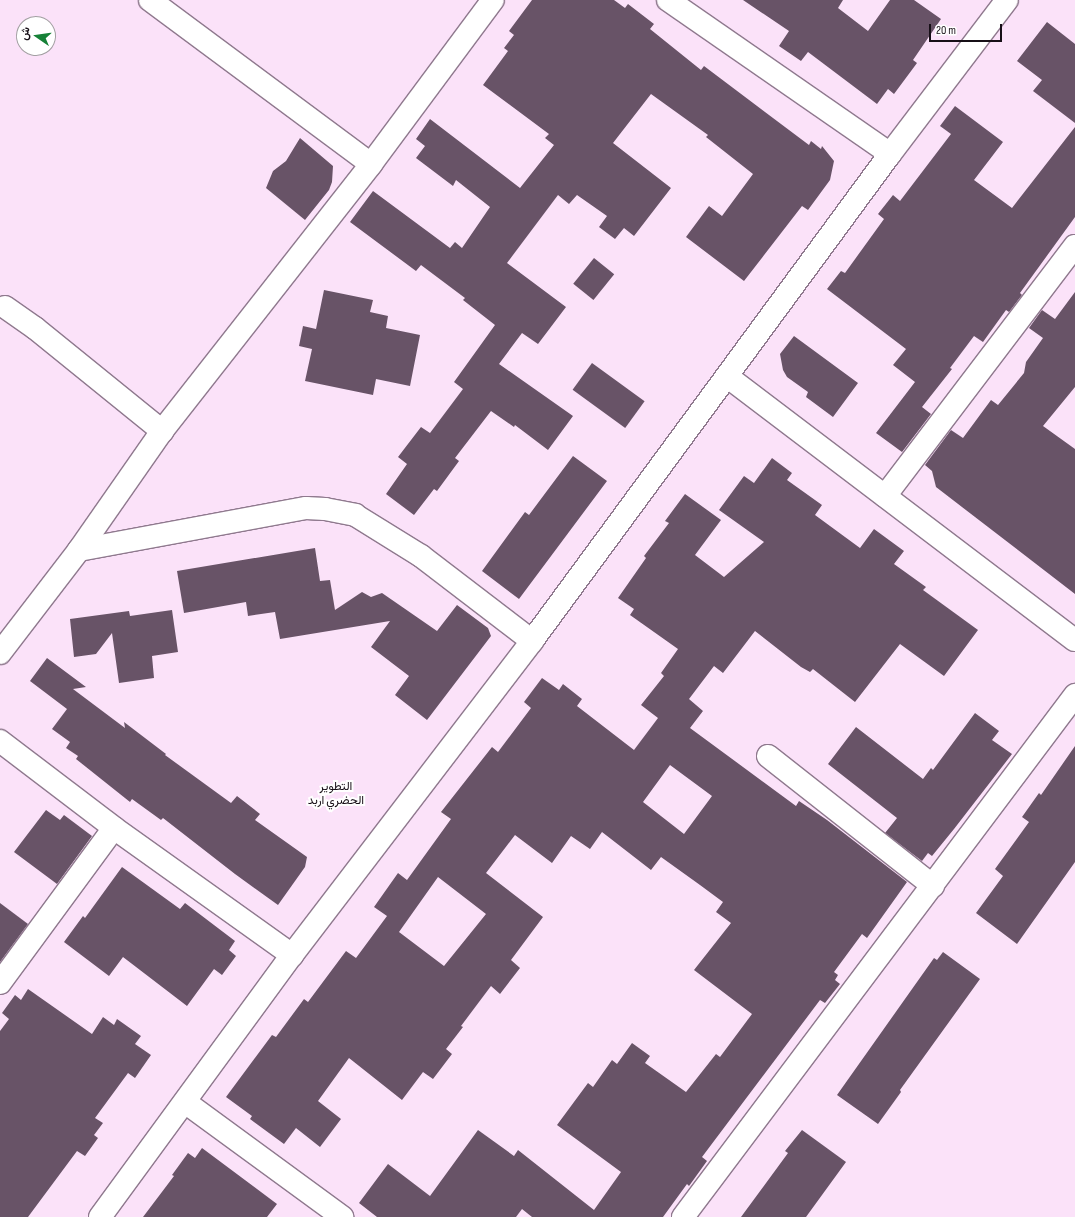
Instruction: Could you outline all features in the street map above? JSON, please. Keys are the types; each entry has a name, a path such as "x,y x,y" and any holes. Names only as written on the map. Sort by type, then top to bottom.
{"street":[{"path":"150,0 371,164"},
{"path":"0,653 79,550 162,431 371,164 493,0"},
{"path":"668,0 890,154"},
{"path":"100,1217 292,955 532,641 728,377 890,154 1007,0"},
{"path":"885,496 1075,246"},
{"path":"5,307 35,328 162,431"},
{"path":"728,377 1075,640"},
{"path":"79,550 306,508 348,513 355,515 421,556 532,641"},
{"path":"684,1217 1075,695"},
{"path":"0,741 114,828 292,955"},
{"path":"768,756 933,886"},
{"path":"0,983 114,828"},
{"path":"185,1102 342,1217"}],"building":[{"path":"532,0 614,0 625,8 628,4 654,24 650,29 701,70 704,66 809,145 811,141 821,149 822,146 834,161 830,180 808,210 802,206 744,281 686,237 709,206 722,216 753,174 706,137 708,135 651,94 613,143 671,188 634,236 624,228 615,239 599,227 607,216 577,195 569,204 558,195 507,263 566,307 538,344 522,333 499,364 573,416 548,450 515,425 514,427 491,411 455,458 459,461 437,491 434,489 414,515 386,494 407,464 398,457 421,427 430,433 463,389 454,382 495,325 463,300 465,298 421,265 416,271 350,222 373,191 450,248 455,242 462,248 490,207 456,180 453,186 416,158 425,146 416,139 430,119 520,188 554,145 545,138 549,134 483,85 508,51 504,48 514,35 509,31"},
{"path":"743,0 843,0 838,8 868,31 890,0 914,0 941,19 913,60 917,63 894,94 888,89 877,104 808,52 801,61 779,46 789,31"},
{"path":"1047,22 1075,44 1075,123 1033,91 1042,80 1017,61"},
{"path":"955,106 1003,142 974,180 1012,208 1075,127 1075,217 1020,293 1022,295 1009,312 1006,310 983,342 974,336 950,368 952,369 922,407 931,414 902,452 876,433 915,382 893,365 906,349 827,289 841,271 845,273 884,219 878,214 893,195 900,201 951,134 940,126"},
{"path":"300,138 333,166 332,182 329,190 305,220 266,188 273,171 286,161"},
{"path":"594,258 614,274 593,300 573,284"},
{"path":"324,290 373,300 370,312 388,316 386,328 420,335 410,386 376,379 373,395 305,381 312,349 299,346 303,326 316,329"},
{"path":"1075,292 1075,387 1043,426 1075,449 1075,594 936,487 932,471 925,465 951,430 963,438 991,400 998,405 1024,373 1026,362 1043,338 1029,328 1042,310 1055,319"},
{"path":"794,336 858,383 833,417 806,397 808,392 787,377 783,370 780,354"},
{"path":"592,363 645,401 625,428 573,390"},
{"path":"573,456 607,481 519,599 482,571 525,512 529,515"},
{"path":"772,458 792,473 787,480 822,505 815,515 860,548 874,529 904,551 894,564 926,587 923,590 978,630 944,676 900,644 855,702 813,669 810,672 801,667 755,631 723,673 714,666 689,699 703,711 690,728 796,806 799,801 827,820 907,882 867,938 862,934 834,972 838,975 835,980 840,984 825,1003 820,1000 702,1157 707,1161 689,1186 687,1184 663,1217 532,1217 522,1209 516,1217 377,1217 359,1203 388,1164 430,1196 478,1130 514,1156 518,1150 594,1210 621,1172 557,1125 588,1083 593,1087 612,1060 617,1064 632,1043 650,1056 645,1063 686,1092 716,1054 720,1057 752,1014 694,970 731,923 716,912 723,902 661,857 651,870 602,832 590,849 571,836 552,863 515,835 486,873 543,917 511,960 520,968 500,994 491,986 446,1049 452,1054 433,1079 423,1072 402,1100 349,1058 318,1101 341,1119 320,1147 296,1128 284,1144 250,1119 252,1116 226,1097 272,1035 276,1037 304,999 308,1002 346,951 356,958 387,916 374,907 398,873 407,880 451,819 441,812 492,747 498,752 531,708 524,702 542,678 559,690 563,684 582,699 577,706 634,750 658,718 641,705 664,676 661,673 678,649 630,615 634,609 618,598 646,558 644,556 669,523 665,521 685,494 721,520 695,555 724,577 764,542 719,510 744,476 754,483","holes":["670,765 712,796 684,834 643,802","438,877 486,914 444,966 399,932"]},
{"path":"315,548 320,581 330,580 335,610 362,592 371,597 382,593 437,631 457,605 488,628 491,636 427,720 395,695 409,676 371,647 390,621 280,639 275,612 248,616 246,602 184,613 177,571"},
{"path":"172,610 178,652 152,656 154,678 119,683 112,633 96,654 74,657 70,619 129,611 130,616"},
{"path":"47,658 86,687 73,689 125,728 124,722 166,754 165,755 231,803 237,796 260,814 255,820 307,857 305,867 278,905 235,874 163,818 161,820 132,799 130,802 76,759 78,756 66,748 70,742 52,729 67,709 30,681"},
{"path":"975,713 999,731 992,740 1012,754 932,856 928,853 922,861 885,833 897,818 828,764 856,727 923,779 931,768 933,770"},
{"path":"1075,746 1075,862 1017,944 976,913 1003,876 995,869 1029,822 1022,817 1039,793 1041,795"},
{"path":"46,810 60,820 64,815 92,836 57,884 14,852"},
{"path":"122,867 180,909 185,903 235,941 229,950 236,956 222,975 214,969 187,1006 123,957 109,976 64,942 83,916 85,918"},
{"path":"0,903 28,924 0,962"},
{"path":"943,952 980,979 900,1090 901,1092 878,1124 837,1095 934,958 937,960"},
{"path":"28,989 92,1034 103,1017 114,1025 117,1019 141,1036 135,1044 151,1055 135,1078 128,1073 95,1118 103,1123 94,1135 98,1138 85,1156 77,1151 28,1217 0,1217 0,1031 9,1019 2,1013 15,995 21,1000"},
{"path":"802,1130 846,1162 806,1217 741,1217 788,1153 785,1151"},
{"path":"202,1148 277,1204 267,1217 143,1217 174,1176 172,1175 188,1153 195,1158"}],"district":[{"name":"التطوير الحضري اربد","path":"336,794"}]}
